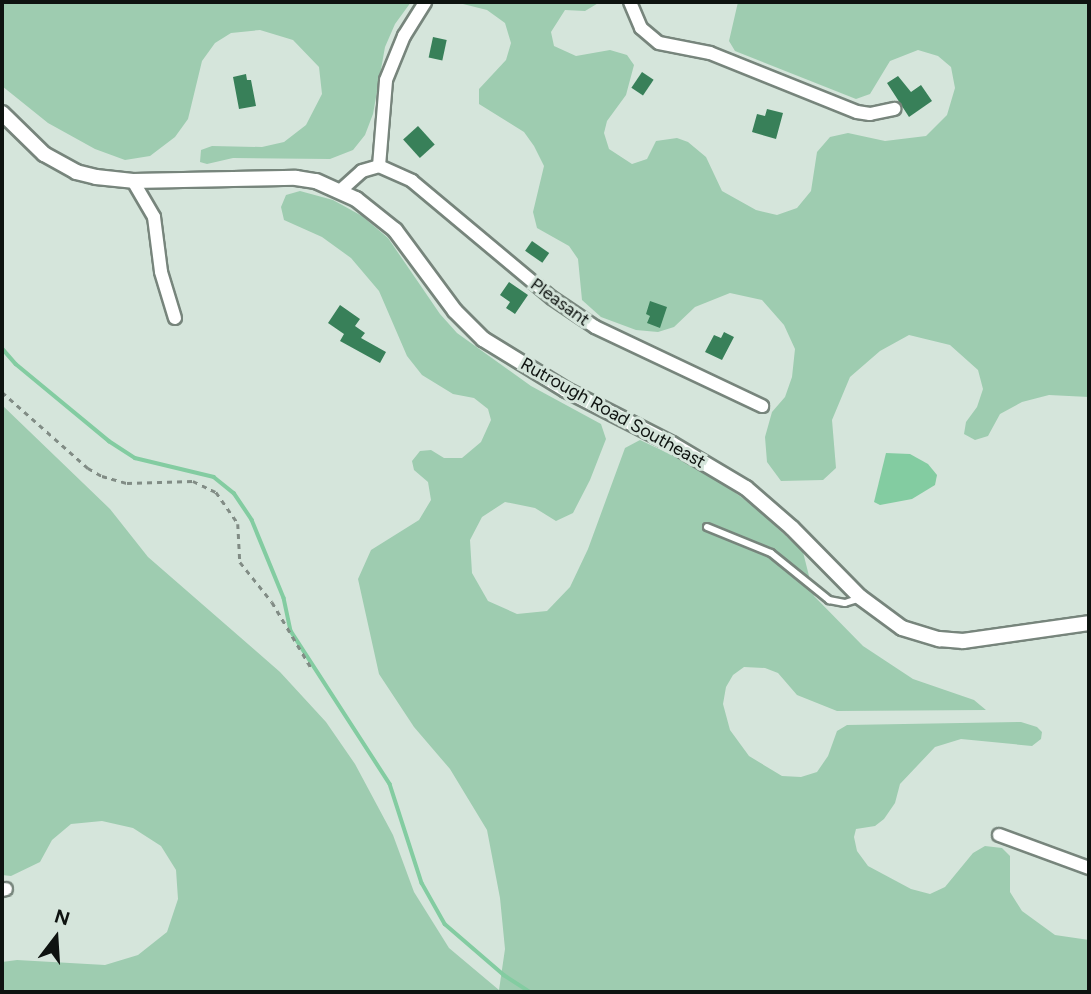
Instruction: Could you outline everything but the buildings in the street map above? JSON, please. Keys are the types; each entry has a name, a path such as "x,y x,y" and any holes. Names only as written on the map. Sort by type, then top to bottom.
{"street":[{"path":"341,190 362,171 379,166 388,72 404,36 425,2"},
{"path":"630,2 641,28 659,43 710,53 858,113 870,114 894,109"},
{"name":"Rutrough Road Southeast","path":"2,113 58,163 96,177 133,181 275,176 316,181 341,190 395,230 455,311 483,339 566,390 672,443 746,488 792,528 860,597 902,628 939,639 963,641 1089,623"},
{"name":"Pleasant","path":"379,166 412,181 552,298 595,327 762,406"},
{"path":"133,181 154,217 161,272 175,318"},
{"path":"999,835 1089,868"}],"lane":[{"path":"707,527 771,553 829,600 845,603 860,597"}],"path":[{"path":"2,392 88,468 102,476 127,483 193,481 216,492 239,524 240,562 272,601 312,669"}],"shaded area":[{"path":"2,2 411,2 395,24 385,47 373,114 365,135 353,150 330,159 233,158 207,164 200,162 201,150 212,146 262,147 284,142 306,125 322,94 319,67 293,40 260,30 231,33 215,43 202,61 188,119 175,137 150,156 125,160 95,149 48,123 2,86"},
{"path":"455,2 600,2 585,11 565,10 551,32 554,46 576,56 610,50 627,55 634,65 626,95 607,121 604,133 609,149 632,164 647,159 656,141 677,138 688,142 706,157 722,191 756,210 777,215 797,208 811,191 817,152 830,137 848,133 885,141 926,136 947,115 955,88 951,67 938,56 918,50 890,61 870,94 856,99 735,51 729,41 738,2 1089,2 1089,397 1049,395 1022,402 1000,414 988,436 975,440 964,434 966,422 977,407 983,389 978,370 950,345 909,335 880,351 850,377 832,420 836,468 823,480 781,481 767,462 765,437 772,412 785,397 792,377 795,349 784,325 762,300 730,293 695,307 674,327 658,332 636,330 601,317 582,300 578,259 569,246 537,228 533,212 544,166 534,146 524,132 479,104 479,89 506,60 511,43 505,23 487,10"},
{"path":"300,191 333,200 362,216 388,238 440,314 457,333 531,386 601,424 606,439 573,513 556,521 535,508 505,502 482,517 470,540 472,573 488,601 517,614 547,611 570,587 588,549 625,448 640,440 708,472 757,509 803,552 814,596 863,646 913,679 974,700 986,710 837,711 797,695 778,673 765,668 744,667 733,675 726,687 723,704 730,730 749,756 782,776 801,777 817,772 828,756 837,731 847,725 1021,722 1037,727 1042,732 1041,739 1032,746 961,739 935,747 900,784 895,803 884,819 875,826 856,829 854,837 857,851 868,866 911,889 930,894 945,887 973,853 985,846 1002,848 1010,856 1010,892 1022,911 1055,935 1089,940 1089,992 2,992 2,962 17,960 105,965 138,955 167,932 178,899 176,870 161,846 133,828 102,821 71,824 52,840 40,862 11,876 2,875 2,405 110,509 148,557 280,672 326,722 355,764 393,835 414,892 449,948 499,990 505,949 500,898 487,830 450,769 414,727 379,674 358,579 371,550 419,520 431,500 428,482 414,470 412,461 420,451 431,450 444,458 462,458 481,442 491,420 488,409 474,398 453,394 422,375 407,356 379,291 351,258 322,237 284,220 281,207 286,195"},
{"path":"886,453 910,454 928,464 937,475 935,485 912,499 880,505 874,502"}],"waterway":[{"path":"2,348 16,364 109,441 135,458 214,477 234,493 252,520 284,598 291,631 390,784 422,883 445,924 504,975 530,992"}]}
